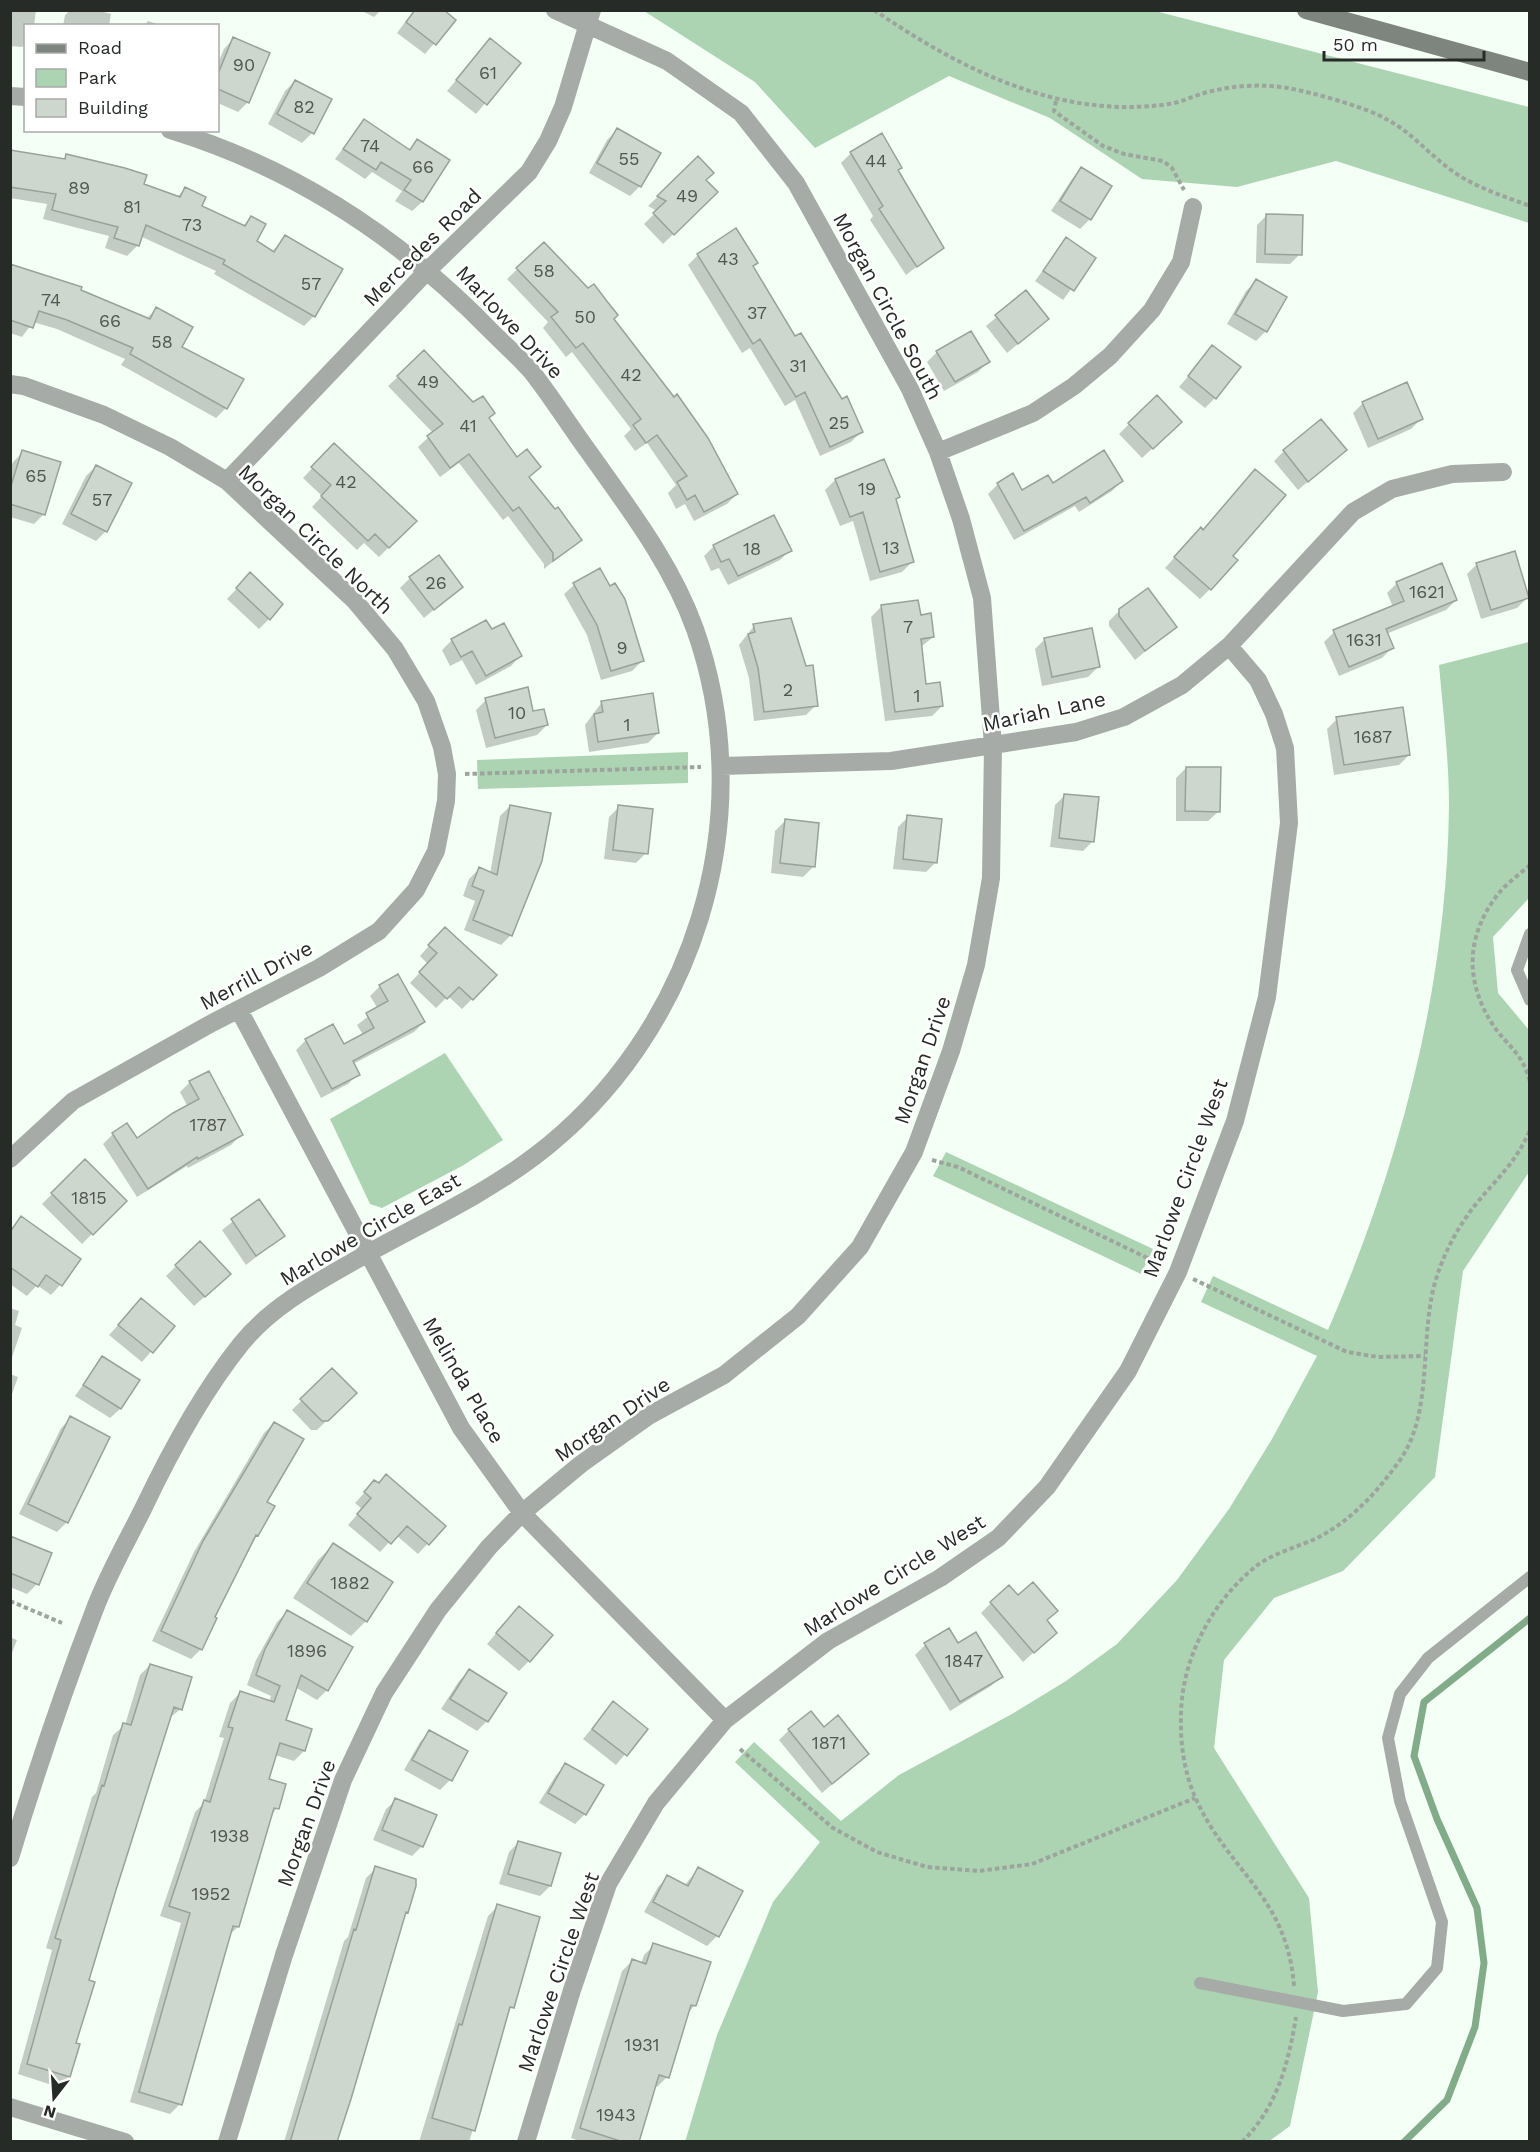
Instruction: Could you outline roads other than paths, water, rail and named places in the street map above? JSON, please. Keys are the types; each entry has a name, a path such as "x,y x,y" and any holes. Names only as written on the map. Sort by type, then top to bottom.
{"street":[{"name":"Morgan Circle South","path":"555,10 590,17 667,61 741,113 796,183 910,389 938,452 961,519 982,598 993,746"},
{"path":"1306,10 1530,72"},
{"name":"Mercedes Road","path":"227,481 428,270 529,172 563,107 590,17"},
{"name":"Marlowe Drive","path":"176,132 206,142 307,187 397,246 428,270 530,370 656,546 695,628 713,694 722,766"},
{"path":"938,452 1033,413 1074,386 1110,356 1152,310 1181,262 1193,207"},
{"name":"Morgan Circle North","path":"10,384 24,386 104,415 170,447 227,481 355,601 395,649 426,701 447,774"},
{"name":"Mariah Lane","path":"722,766 891,761 1076,732 1124,717 1182,685 1229,646 1353,512 1392,489 1452,474 1503,472"},
{"name":"Marlowe Circle West","path":"526,2142 572,1990 608,1884 656,1803 725,1720 828,1641 940,1578 998,1538 1047,1486 1128,1371 1178,1272 1235,1121 1267,998 1289,823 1286,748 1274,714 1258,680 1229,646"},
{"name":"Morgan Drive","path":"227,2142 284,1955 343,1780 379,1702 438,1610 489,1547 522,1513 574,1470 650,1415 724,1375 798,1316 860,1247 914,1152 951,1051 976,965 992,878 993,746"},
{"name":"Marlowe Circle East","path":"10,1858 95,1607 162,1468 200,1402 244,1340 298,1292 477,1193 533,1157 584,1114 634,1055 674,990 696,933 711,874 720,820 722,766"},
{"name":"Merrill Drive","path":"10,1159 73,1101 319,968 379,931 416,890 436,851 446,801 447,774"},
{"name":"Melinda Place","path":"239,1010 461,1428 522,1513 725,1720"},
{"path":"10,2107 125,2142"}],"lane":[{"path":"1530,934 1517,970 1530,1000"},
{"path":"1200,1983 1343,2010 1406,2004 1437,1968 1442,1922 1400,1801 1388,1738 1400,1694 1428,1658 1530,1577"}],"waterway":[{"path":"1404,2142 1447,2100 1475,2027 1484,1963 1477,1908 1437,1819 1414,1756 1424,1702 1530,1618"}]}
